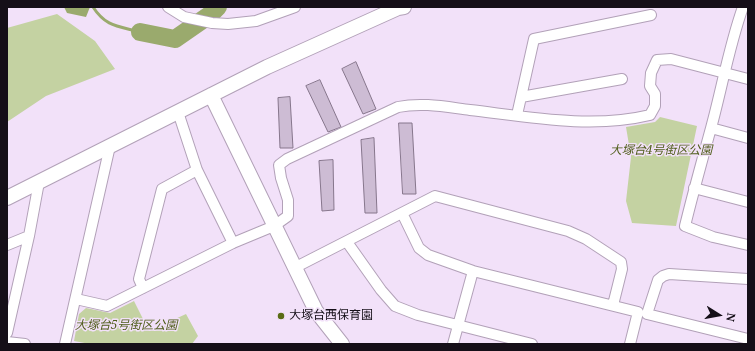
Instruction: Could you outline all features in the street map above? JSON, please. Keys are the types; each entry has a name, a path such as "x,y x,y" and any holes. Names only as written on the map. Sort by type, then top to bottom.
{"street":[{"path":"168,7 184,17 212,23 228,24 256,21 295,7"},
{"path":"7,198 267,67 373,19 404,7"},
{"path":"744,12 724,73 685,226 714,237 748,245"},
{"path":"517,115 534,39 651,16"},
{"path":"76,299 107,306 233,243 274,226 288,216 288,200 281,178 279,165 287,159 398,107 411,104 428,105 581,121 605,122 631,120 650,115 655,106 655,94 650,86 651,73 657,60 671,59 748,79"},
{"path":"521,97 622,79"},
{"path":"211,95 316,310 342,344"},
{"path":"178,112 197,170 233,243"},
{"path":"711,128 748,138"},
{"path":"65,344 110,146"},
{"path":"143,288 139,280 162,189 197,170"},
{"path":"7,333 29,236 39,182"},
{"path":"694,188 748,202"},
{"path":"296,267 435,196 568,231 586,239 621,262 622,269 614,305"},
{"path":"402,213 419,248 428,255 473,271 638,312 630,344"},
{"path":"7,245 29,236"},
{"path":"347,242 381,290 395,306 418,316 532,344"},
{"path":"453,344 473,271"},
{"path":"748,279 669,274 663,276 658,280 647,314 748,339"},
{"path":"7,342 25,344"}],"green space":[{"path":"57,14 95,41 115,69 46,96 7,122 7,28"},
{"name":"大塚台4号街区公園","path":"660,117 697,126 676,226 632,223 626,201 631,157 626,127 655,122"},
{"name":"大塚台5号街区公園","path":"134,301 149,331 186,314 198,336 192,344 90,344 74,341 79,314 86,308 110,313"}],"shaded area":[{"path":"64,7 90,7 86,17 67,13"}],"building":[{"path":"356,62 376,109 363,114 342,69"},
{"path":"320,80 341,127 328,132 306,86"},
{"path":"290,97 293,148 280,148 278,98"},
{"path":"399,123 412,123 416,194 403,194"},
{"path":"374,138 377,213 365,213 361,140"},
{"path":"333,160 334,210 322,211 319,161"}],"waterway":[{"path":"93,7 98,14 113,25 140,32"},
{"path":"140,32 175,39 211,14 218,7"}],"place":[{"name":"大塚台西保育園","path":"281,316"}]}
